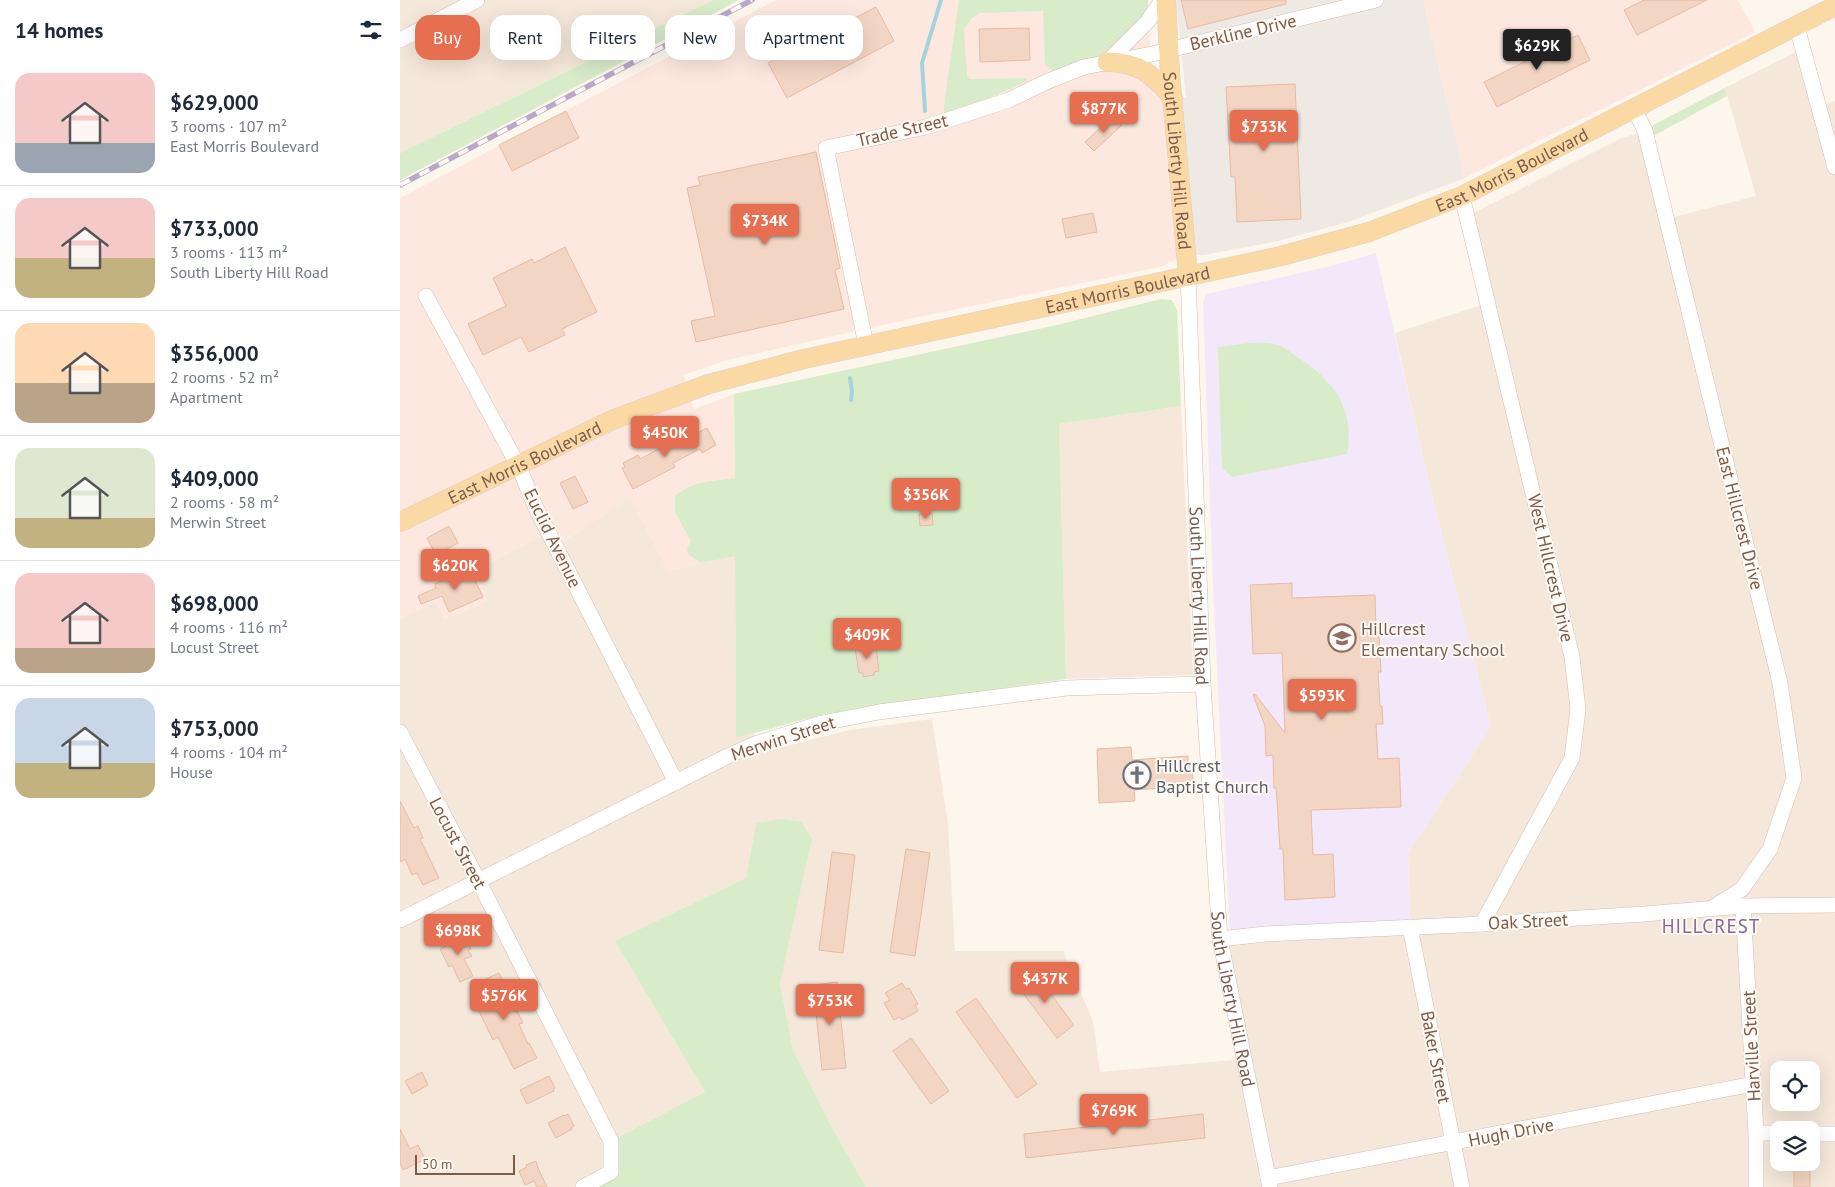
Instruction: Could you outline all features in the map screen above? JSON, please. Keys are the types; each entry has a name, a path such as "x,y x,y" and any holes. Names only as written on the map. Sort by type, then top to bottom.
{"main road":[{"name":"South Liberty Hill Road","path":"1166,0 1168,50 1188,275"},
{"name":"East Morris Boulevard","path":"400,522 518,467 612,420 709,384 804,359 1282,256 1369,232 1462,196 1835,6"},
{"path":"1107,62 1122,62 1136,66 1156,78 1173,98"}],"street":[{"path":"400,40 477,0"},
{"path":"1107,62 1148,20 1162,0"},
{"name":"Berkline Drive","path":"1168,50 1376,0"},
{"path":"1797,26 1835,167"},
{"name":"Trade Street","path":"866,346 826,148 926,127 1009,100 1046,82 1084,67 1168,50"},
{"name":"East Hillcrest Drive","path":"1634,108 1645,131 1780,683 1794,778 1770,849 1742,889 1712,908"},
{"name":"West Hillcrest Drive","path":"1462,196 1572,657 1578,709 1572,758 1482,924"},
{"name":"South Liberty Hill Road","path":"1188,275 1203,684 1220,939 1269,1183"},
{"name":"Euclid Avenue","path":"426,296 518,467 539,515 676,782"},
{"name":"Merwin Street","path":"400,920 755,744 832,721 959,701 1067,688 1203,684"},
{"name":"Locust Street","path":"400,732 611,1141 611,1172 583,1187"},
{"name":"Oak Street","path":"1220,939 1265,934 1482,924 1743,906 1835,905"},
{"name":"Harville Street","path":"1743,906 1756,1133 1756,1187"},
{"name":"Baker Street","path":"1410,927 1462,1187"},
{"name":"Hugh Drive","path":"1269,1183 1753,1084"},
{"path":"1756,1133 1770,1133"},
{"path":"1820,1134 1835,1134"}],"shaded area":[{"path":"400,0 713,0 682,15 665,15 665,23 655,28 655,15 571,15 571,60 590,60 400,153"},
{"path":"776,0 1148,0 1152,88 1154,95 1173,98 1186,255 1160,267 909,319 724,361 684,375 694,409 734,394 735,478 709,481 684,530 691,542 688,554 701,563 668,571 630,498 555,546 548,532 475,570 489,600 444,619 436,602 400,619 400,198 665,58 665,60 735,60 735,22 745,16 745,60 863,60 863,15 748,15"},
{"path":"1176,0 1423,0 1465,178 1348,222 1278,241 1204,255 1186,255 1173,98 1186,97"},
{"path":"1423,0 1738,0 1755,32 1465,178"},
{"path":"1803,48 1819,106 1835,101 1835,1187 866,1187 830,1124 793,1050 780,982 812,839 756,823 746,878 615,941 705,1092 611,1141 611,1172 583,1187 400,1187 400,618 436,602 444,619 488,600 475,570 548,532 556,546 630,497 668,571 735,555 736,738 754,733 755,744 767,751 850,730 932,719 948,823 955,951 1063,951 1093,1021 1100,1072 1244,1059 1220,939 1410,927 1408,853 1491,726 1434,505 1395,333 1487,303 1473,213 1622,138 1645,131 1666,219 1756,196 1725,88"},
{"name":"Hillcrest Elementary School","path":"1376,253 1434,505 1491,726 1408,853 1410,927 1230,938 1213,586 1203,302 1206,294 1331,266"},
{"path":"1181,406 1193,675 1066,679 1059,424"}],"green space":[{"path":"713,0 739,0 711,15 682,15"},
{"path":"959,0 1148,0 1147,14 1106,56 1052,70 1045,65 1043,11 980,13 972,18 964,29 967,76 970,79 1026,78 1028,81 965,108 944,113"},
{"path":"665,23 665,39 655,45 655,28"},
{"path":"590,60 626,60 400,180 400,153"},
{"path":"1725,88 1727,96 1653,136 1651,130 1653,125"},
{"path":"1161,299 1172,300 1177,310 1181,406 1059,424 1066,679 824,714 736,738 735,556 701,563 688,554 687,548 691,542 675,512 675,496 689,487 735,478 734,394 1057,325"},
{"path":"1250,343 1272,343 1283,347 1310,366 1331,386 1339,397 1348,423 1347,454 1232,477 1222,468 1218,347"},
{"path":"781,819 801,822 812,839 780,983 793,1050 830,1124 866,1187 583,1187 611,1172 611,1141 705,1092 615,941 746,878 756,823"}],"building":[{"path":"1181,0 1286,0 1286,4 1188,29"},
{"path":"1644,0 1707,0 1637,35 1624,10"},
{"path":"876,7 894,41 863,58 863,15 861,15"},
{"path":"1029,28 1030,60 980,62 979,29"},
{"path":"1578,35 1590,60 1497,107 1484,82"},
{"path":"774,60 858,60 787,98 768,63"},
{"path":"1295,84 1301,219 1237,222 1235,177 1231,177 1226,87"},
{"path":"566,111 579,138 512,171 499,145"},
{"path":"1113,116 1122,125 1094,151 1085,142"},
{"path":"816,152 840,268 835,270 844,309 696,342 691,321 715,316 687,188 700,185 698,177"},
{"path":"1093,213 1097,232 1066,238 1062,219"},
{"path":"565,247 597,312 562,329 565,335 529,352 521,337 483,355 468,324 506,306 493,278 532,259 534,263"},
{"path":"707,428 716,445 702,453 700,449 673,463 675,467 633,489 622,468 625,467 623,463 638,455 640,459 679,438 681,441"},
{"path":"575,476 588,502 573,509 560,483"},
{"path":"932,513 933,525 920,526 919,514"},
{"path":"449,526 458,543 436,555 427,538"},
{"path":"469,568 483,597 449,612 442,596 421,604 418,596 436,588 435,584"},
{"name":"Hillcrest Elementary School","path":"1292,583 1292,598 1375,595 1376,632 1379,632 1381,672 1378,672 1380,706 1382,706 1383,724 1376,724 1378,759 1399,758 1401,807 1311,810 1313,855 1333,854 1335,897 1285,900 1283,849 1280,849 1273,755 1266,756 1265,726 1253,695 1255,694 1285,733 1282,653 1253,654 1250,585"},
{"path":"876,645 879,671 874,672 874,675 863,677 863,673 859,673 855,648"},
{"name":"Hillcrest Baptist Church","path":"1131,747 1132,760 1188,756 1188,762 1192,762 1193,781 1189,781 1190,786 1134,790 1135,801 1099,803 1097,749"},
{"path":"400,801 414,828 418,826 423,838 420,839 439,878 423,885 417,873 412,875 405,859 400,862"},
{"path":"906,849 930,853 915,956 890,952"},
{"path":"832,852 855,855 843,953 819,950"},
{"path":"463,932 471,949 468,950 472,956 464,959 473,976 460,982 452,965 449,967 440,949 451,943 449,938"},
{"path":"1034,971 1074,1025 1057,1038 1016,984"},
{"path":"499,973 506,986 502,988 523,1023 519,1024 537,1058 514,1069 498,1037 493,1040 474,1001 485,995 479,982"},
{"path":"837,982 846,1068 822,1070 813,985"},
{"path":"902,983 906,989 909,988 918,1004 915,1005 918,1011 902,1020 900,1017 894,1020 884,1003 890,1000 885,993"},
{"path":"976,998 1037,1084 1017,1098 956,1012"},
{"path":"911,1038 949,1091 931,1104 893,1051"},
{"path":"422,1072 428,1085 412,1094 405,1081"},
{"path":"549,1076 555,1088 553,1089 554,1091 527,1104 520,1090"},
{"path":"568,1114 574,1126 556,1138 548,1123"},
{"path":"1203,1114 1205,1138 1026,1158 1024,1134"},
{"path":"400,1129 410,1149 418,1145 425,1159 403,1170 400,1163"},
{"path":"536,1161 547,1187 537,1187 534,1181 525,1185 519,1171 527,1167 526,1165"},
{"path":"1794,1171 1810,1171 1810,1187 1794,1187"}],"waterway":[{"path":"925,111 922,63 941,0"},
{"path":"850,378 851,400"}],"railway":[{"path":"400,185 752,0"}],"place":[{"name":"Hillcrest Elementary School","path":"1342,638"},
{"name":"Hillcrest Baptist Church","path":"1137,775"}],"district":[{"name":"HILLCREST","path":"1711,926"}]}
